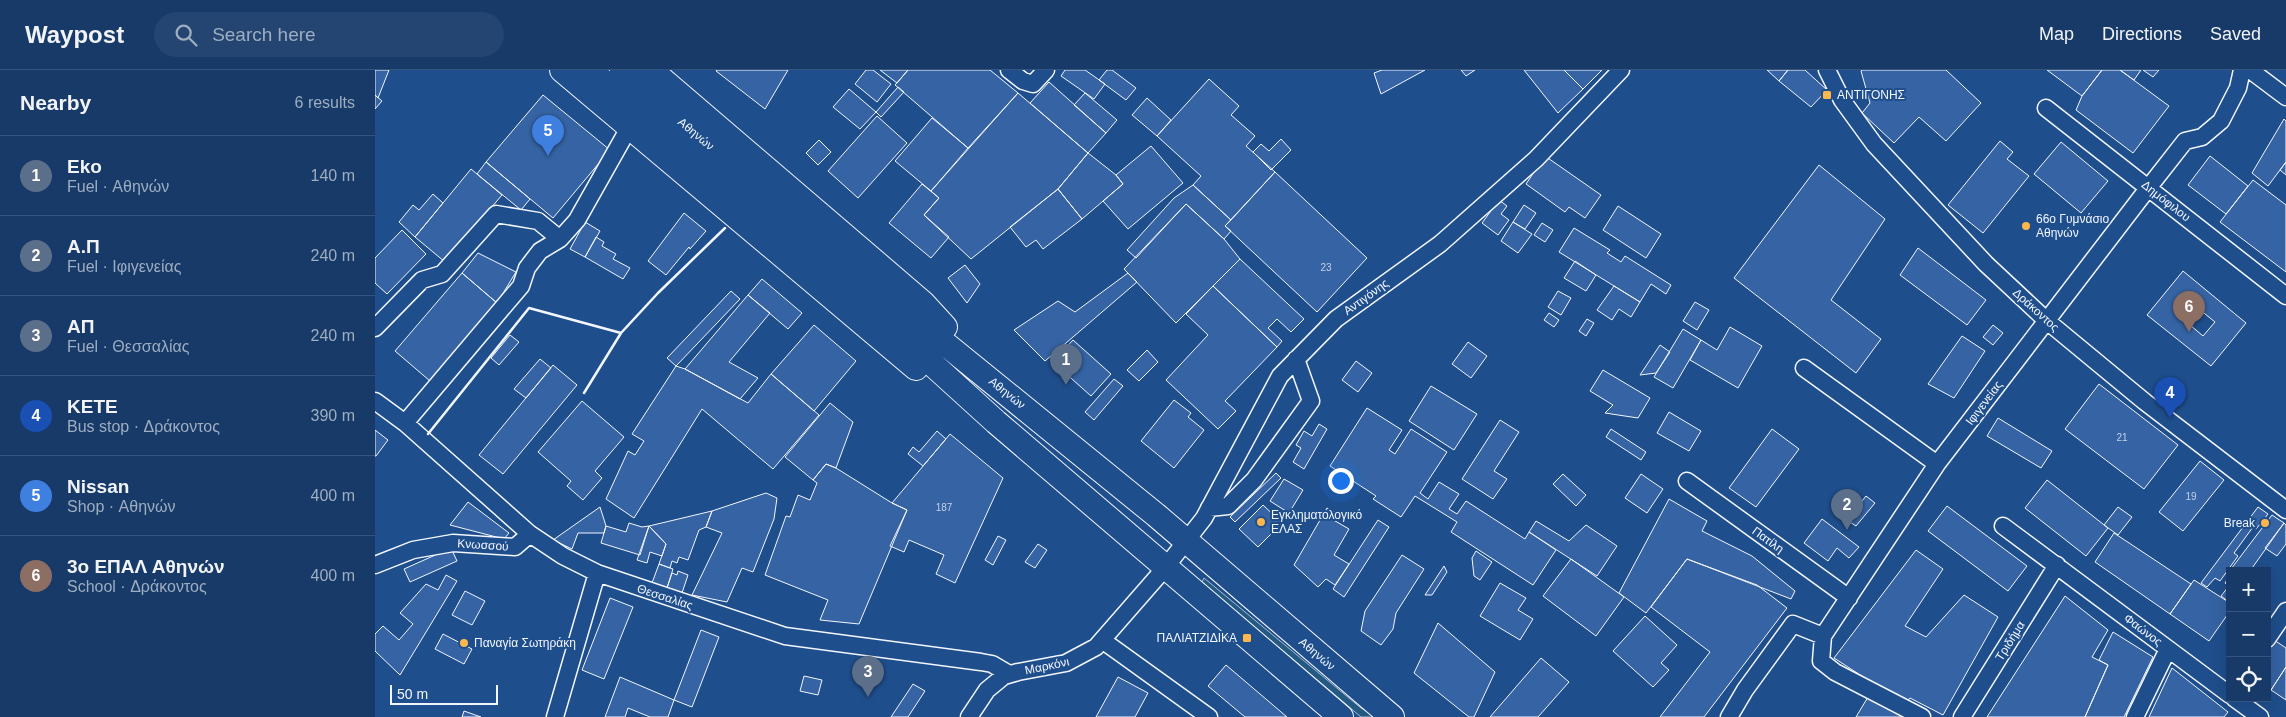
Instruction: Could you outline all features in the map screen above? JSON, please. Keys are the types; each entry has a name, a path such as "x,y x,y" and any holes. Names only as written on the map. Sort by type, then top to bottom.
{"highway":[{"path":"562,70 645,115"},
{"name":"Αθηνών","path":"591,70 897,332 996,422 1165,568 1341,717"},
{"name":"Αθηνών","path":"621,70 645,115 904,309 1013,397 1392,717"},
{"path":"651,70 923,303 1013,397"}],"street":[{"path":"1009,70 1023,82 1033,84 1046,70"},
{"name":"Αντιγόνης","path":"1165,568 1186,543 1209,508 1281,376 1296,359 1336,319 1440,244 1536,159 1621,70"},
{"name":"Δράκοντος","path":"1827,70 1842,100 1875,144 1986,264 2047,321 2145,402 2286,510"},
{"name":"Ιφιγενείας","path":"1823,636 1937,464 2149,187 2185,141 2202,137 2221,121 2238,88 2242,70"},
{"path":"2250,70 2286,97"},
{"name":"Δημόφιλου","path":"2046,108 2286,296"},
{"path":"405,423 521,286 527,268 540,250 560,239 577,220 645,115"},
{"path":"375,328 422,280 442,274 497,214 538,221 560,239"},
{"path":"1209,508 1228,506 1254,480 1311,401 1296,359"},
{"path":"1804,368 1937,464"},
{"name":"Θεσσαλίας","path":"375,400 405,423 530,534 563,556 597,573 785,636 970,660 992,664 1009,674"},
{"name":"Πατίλη","path":"1687,481 1849,598"},
{"name":"Φαώνος","path":"2003,526 2226,692"},
{"name":"Κνωσσού","path":"375,565 413,550 453,543 515,547 530,534"},
{"name":"Τριδήμα","path":"1962,717 2057,565"},
{"name":"Μαρκόνι","path":"969,717 992,685 1009,674 1066,663 1088,652 1103,640 1165,568"},
{"path":"555,717 597,573"},
{"path":"2271,633 2286,611"},
{"path":"1729,717 1745,690 1793,624 1823,636 1821,661 1835,672 1922,717"},
{"path":"1103,640 1209,717"},
{"path":"2135,717 2168,649"},
{"path":"2239,702 2260,717"}],"shaded area":[{"path":"1204,578 1361,708 1376,717 1361,717 1202,582"}],"building":[{"path":"375,70 389,70 378,98 375,95"},
{"path":"717,70 788,70 765,109"},
{"path":"866,70 873,70 891,84 877,102 855,84"},
{"path":"880,70 908,70 897,83"},
{"path":"908,70 990,70 1018,93 968,148 895,85"},
{"path":"1065,70 1085,70 1105,84 1094,99 1061,76"},
{"path":"1107,70 1112,70 1136,88 1126,100 1099,80"},
{"path":"1382,70 1425,70 1381,94 1374,73"},
{"path":"1461,70 1475,70 1466,76"},
{"path":"1524,70 1564,70 1583,89 1558,113"},
{"path":"1564,70 1602,70 1583,89"},
{"path":"1767,70 1788,70 1779,81"},
{"path":"1788,70 1805,70 1827,90 1811,107 1779,81"},
{"path":"1862,70 1946,70 1981,103 1946,141 1919,117 1894,143 1862,113 1870,103"},
{"path":"2047,70 2102,70 2082,96"},
{"path":"2102,70 2120,70 2169,106 2133,153 2076,110 2082,96"},
{"path":"2120,70 2141,70 2134,80"},
{"path":"2143,70 2159,70 2153,77"},
{"path":"1209,79 1239,106 1231,115 1255,136 1246,146 1275,172 1231,220 1193,185 1201,176 1157,136"},
{"path":"1049,82 1106,133 1088,153 1030,103"},
{"path":"898,87 904,92 881,117 876,112"},
{"path":"849,89 876,112 860,129 833,107"},
{"path":"1018,93 1088,153 1058,189 971,259 924,215 939,198 931,191"},
{"path":"1085,93 1117,120 1106,133 1074,105"},
{"path":"375,95 382,101 375,109"},
{"path":"543,95 610,150 553,218 486,162"},
{"path":"1147,98 1171,120 1157,136 1132,115"},
{"path":"877,116 907,143 858,198 828,171"},
{"path":"932,118 968,148 931,191 895,161"},
{"path":"2284,119 2286,121 2286,162 2268,186 2252,173"},
{"path":"1281,139 1291,150 1271,170 1253,152 1261,144 1269,151"},
{"path":"819,140 831,152 818,165 806,153"},
{"path":"2000,141 2013,152 2007,159 2029,176 1983,233 1948,205"},
{"path":"2061,142 2108,181 2081,213 2034,174"},
{"path":"1151,146 1183,183 1128,229 1103,201 1123,184 1116,175"},
{"path":"1088,153 1116,175 1123,184 1082,219 1058,189"},
{"path":"1545,156 1601,195 1585,218 1569,207 1565,212 1526,184"},
{"path":"2210,156 2248,186 2226,214 2188,185"},
{"path":"486,162 530,199 521,210 477,174"},
{"path":"2286,162 2286,175 2280,170"},
{"path":"1819,165 1885,219 1831,300 1881,339 1856,373 1734,278"},
{"path":"471,169 502,195 445,262 415,237"},
{"path":"1275,172 1367,258 1317,312 1225,226"},
{"path":"2253,180 2286,205 2286,272 2220,222"},
{"path":"922,184 939,198 924,215 949,237 931,258 889,223"},
{"path":"1193,185 1231,220 1225,226 1231,231 1224,239 1186,204 1136,258 1127,250 1174,198"},
{"path":"1058,189 1082,219 1043,249 1036,240 1026,247 1010,227"},
{"path":"433,194 443,203 415,237 399,222 413,205 419,210"},
{"path":"1499,200 1507,206 1501,214 1509,220 1498,235 1482,223"},
{"path":"1186,204 1224,239 1240,259 1176,323 1124,269"},
{"path":"1524,205 1536,213 1525,229 1513,222"},
{"path":"1618,206 1661,234 1646,258 1603,230"},
{"path":"684,213 706,231 690,249 689,247 666,275 648,261"},
{"path":"585,222 600,231 585,257 570,249"},
{"path":"1513,222 1532,234 1518,253 1501,241"},
{"path":"1542,223 1553,230 1545,242 1534,235"},
{"path":"1574,228 1610,250 1607,253 1621,262 1625,256 1671,285 1666,294 1651,284 1640,302 1559,252"},
{"path":"402,230 426,254 387,294 375,283 375,258"},
{"path":"596,237 604,242 602,246 616,254 613,259 630,268 623,279 585,257"},
{"path":"1918,248 1986,300 1967,325 1900,275"},
{"path":"478,253 516,272 497,303 462,273"},
{"path":"1240,259 1304,319 1291,332 1277,319 1268,328 1282,341 1277,347 1213,286"},
{"path":"1575,261 1596,275 1586,291 1564,278"},
{"path":"965,265 980,284 967,303 948,278"},
{"path":"2183,271 2246,323 2211,366 2147,315","holes":["2194,305 2215,322 2203,336 2183,319"]},
{"path":"462,273 497,303 430,381 395,351"},
{"path":"1128,273 1137,282 1045,361 1014,330 1058,301 1075,312"},
{"path":"762,279 802,313 788,329 748,295"},
{"path":"1213,286 1277,347 1225,401 1236,411 1218,429 1166,380 1208,335 1186,314"},
{"path":"1614,286 1640,302 1631,317 1619,309 1612,320 1597,310"},
{"path":"731,291 740,299 676,366 667,358"},
{"path":"1558,291 1571,298 1561,315 1548,307"},
{"path":"748,295 770,313 729,362 758,378 740,399 685,369"},
{"path":"1695,302 1709,310 1697,330 1683,321"},
{"path":"1549,313 1559,320 1554,327 1544,320"},
{"path":"1587,319 1594,323 1586,336 1579,331"},
{"path":"814,325 856,361 814,411 771,374"},
{"path":"1993,325 2003,333 1993,345 1983,337"},
{"path":"1730,327 1762,346 1738,388 1690,360 1701,340 1717,350"},
{"path":"1683,329 1701,340 1673,388 1654,377"},
{"path":"510,335 519,342 499,365 491,358"},
{"path":"1962,336 1985,351 1954,398 1928,384"},
{"path":"1073,340 1111,374 1091,396 1053,362"},
{"path":"1468,342 1487,356 1471,378 1452,364"},
{"path":"1660,345 1670,352 1656,373 1640,375"},
{"path":"1147,350 1158,362 1139,381 1127,370"},
{"path":"540,359 551,368 526,398 514,389"},
{"path":"1356,361 1372,373 1358,392 1342,380"},
{"path":"553,365 577,385 503,474 479,455"},
{"path":"676,366 748,403 771,374 819,415 773,469 702,409 634,518 606,499 628,451 635,455 644,441 632,434"},
{"path":"1603,370 1650,398 1638,418 1605,413 1613,405 1590,391"},
{"path":"1114,379 1123,386 1094,420 1085,412"},
{"path":"2099,384 2178,445 2144,489 2065,429"},
{"path":"1431,386 1477,414 1454,450 1409,421"},
{"path":"1174,400 1191,413 1188,417 1204,430 1174,468 1141,441"},
{"path":"582,401 624,437 595,471 602,478 583,500 567,486 571,481 538,452"},
{"path":"830,403 853,422 836,468 826,464 813,480 785,457"},
{"path":"1367,408 1402,430 1389,450 1395,454 1411,429 1447,452 1420,493 1428,499 1439,482 1459,494 1449,509 1457,514 1466,501 1525,539 1529,532 1556,550 1533,585 1451,532 1457,522 1415,496 1401,517 1373,499 1376,496 1330,466"},
{"path":"1669,412 1701,431 1689,451 1657,433"},
{"path":"1998,418 2052,451 2041,468 1987,436"},
{"path":"1500,420 1519,432 1494,471 1507,479 1493,499 1462,479"},
{"path":"1319,424 1327,429 1304,469 1293,462 1301,448 1296,445 1304,431 1312,436"},
{"path":"1611,429 1646,452 1641,460 1606,437"},
{"path":"1772,429 1799,449 1756,507 1729,488"},
{"path":"375,430 388,440 376,456 375,456"},
{"path":"937,431 946,439 923,466 908,454 913,447 919,452"},
{"path":"950,434 1003,478 955,583 936,574 944,555 909,540 904,552 890,546 907,510 892,503"},
{"path":"2200,461 2224,480 2183,531 2159,512"},
{"path":"826,464 907,510 859,624 820,620 828,600 765,575 786,516 790,517 798,495 810,500 817,483 813,480"},
{"path":"1276,473 1281,478 1235,522 1230,517"},
{"path":"1563,474 1586,495 1576,506 1553,484"},
{"path":"1641,474 1663,489 1647,513 1625,498"},
{"path":"1284,479 1303,490 1289,513 1270,501"},
{"path":"2047,480 2108,528 2086,556 2025,508"},
{"path":"766,493 777,498 774,519 753,572 742,568 727,602 692,595 722,533 706,527 712,511"},
{"path":"1866,496 1875,503 1856,526 1847,520"},
{"path":"1669,499 1707,521 1702,531 1752,556 1795,591 1791,599 1687,559 1646,613 1619,593"},
{"path":"468,502 509,533 504,539 450,525"},
{"path":"1263,505 1282,523 1258,547 1239,529"},
{"path":"1947,506 2027,566 2008,591 1928,531"},
{"path":"600,507 606,526 604,533 578,533 572,549 553,540"},
{"path":"2118,507 2132,517 2118,535 2104,525"},
{"path":"2258,507 2268,514 2256,529 2253,527 2234,553 2238,556 2230,567 2226,567 2226,573 2220,581 2215,578 2207,587 2201,583"},
{"path":"1327,508 1334,512 1330,518 1349,529 1334,555 1349,564 1335,585 1326,579 1318,587 1294,565"},
{"path":"712,511 706,527 699,530 688,560 679,557 677,563 672,561 670,568 659,564 666,544 649,526"},
{"path":"2272,515 2284,523 2253,567 2233,567"},
{"path":"1822,519 1859,547 1849,558 1837,548 1828,561 1804,543"},
{"path":"1378,520 1389,527 1344,597 1333,589"},
{"path":"1536,521 1569,541 1586,525 1617,546 1597,576 1529,532"},
{"path":"629,523 642,527 649,526 640,555 601,543 606,526 626,532"},
{"path":"2284,523 2286,525 2286,544 2277,556 2265,548"},
{"path":"649,526 666,544 662,556 650,552 647,563 637,560"},
{"path":"2114,533 2191,584 2170,614 2095,562"},
{"path":"998,536 1006,540 993,565 985,560"},
{"path":"1038,544 1047,550 1035,568 1025,562"},
{"path":"451,548 457,561 410,582 404,569"},
{"path":"1916,550 1943,569 1905,626 1926,637 1964,595 1998,617 1943,715 1910,698 1905,704 1834,658"},
{"path":"1476,551 1492,562 1480,580 1474,576 1472,558"},
{"path":"1402,555 1424,569 1396,613 1393,629 1381,645 1361,631 1365,611"},
{"path":"1571,559 1624,597 1596,636 1543,596"},
{"path":"1687,559 1757,585 1787,608 1704,717 1660,717 1710,652 1651,607"},
{"path":"659,564 673,569 667,588 652,583"},
{"path":"1444,566 1447,572 1432,595 1425,595"},
{"path":"678,571 688,575 682,593 667,588 672,573 677,575"},
{"path":"446,575 457,581 400,675 375,651 375,634 383,626 399,640 413,624 400,613 426,584 438,590"},
{"path":"2194,580 2226,600 2226,617 2209,641 2170,614"},
{"path":"1500,583 1526,598 1518,610 1533,619 1520,640 1480,616"},
{"path":"2226,590 2226,600 2221,596"},
{"path":"465,591 485,601 472,625 452,615"},
{"path":"2065,596 2108,630 2092,657 2108,665 2085,717 1987,717"},
{"path":"610,598 633,607 604,679 582,670"},
{"path":"1645,616 1677,645 1661,663 1669,670 1653,687 1613,651"},
{"path":"1438,623 1495,672 1474,717 1469,717 1414,673"},
{"path":"701,630 719,637 692,707 674,700"},
{"path":"2113,632 2153,657 2124,717 2085,717 2108,665 2099,660"},
{"path":"443,634 472,649 464,664 435,649"},
{"path":"2274,640 2286,648 2286,667 2271,690 2271,657 2271,644"},
{"path":"1541,658 1569,682 1538,717 1490,717"},
{"path":"1226,665 1287,717 1245,717 1208,686"},
{"path":"2286,667 2286,700 2271,690"},
{"path":"2172,668 2228,712 2224,717 2149,717"},
{"path":"804,676 822,680 818,695 800,691"},
{"path":"620,677 674,700 668,717 650,717 628,708 625,717 605,717"},
{"path":"1118,677 1148,693 1135,717 1096,717"},
{"path":"913,684 925,691 908,717 891,717"},
{"path":"1868,697 1903,717 1856,717"},
{"path":"464,711 481,717 462,717"}],"wall":[{"path":"584,393 621,333 658,293 725,228"},
{"path":"428,434 529,308 621,333"}],"place":[{"name":"ΑΝΤΙΓΟΝΗΣ","path":"1827,95"},
{"name":"Nissan","path":"548,156"},
{"name":"66ο Γυμνάσιο Αθηνών","path":"2026,226"},
{"name":"3ο ΕΠΑΛ Αθηνών","path":"2189,332"},
{"name":"Eko","path":"1066,385"},
{"name":"ΚΕΤΕ","path":"2170,418"},
{"name":"Εγκληματολογικό ΕΛΑΣ","path":"1261,522"},
{"name":"Break","path":"2265,523"},
{"name":"Α.Π","path":"1847,530"},
{"name":"ΠΑΛΙΑΤΖΙΔΙΚΑ","path":"1247,638"},
{"name":"Παναγία Σωτηράκη","path":"464,643"},
{"name":"ΑΠ","path":"868,697"}]}
